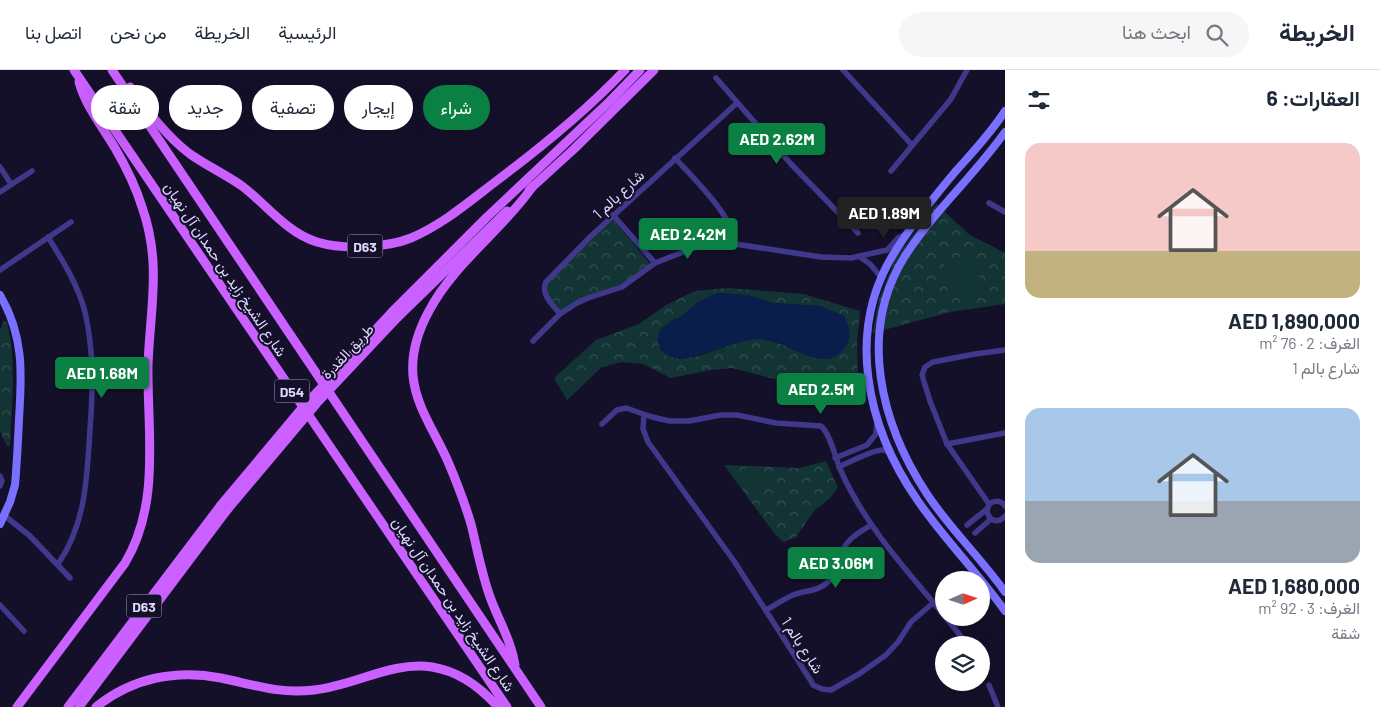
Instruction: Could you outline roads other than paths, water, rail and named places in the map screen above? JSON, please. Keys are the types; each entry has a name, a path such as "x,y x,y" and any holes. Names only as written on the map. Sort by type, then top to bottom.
{"main road":[{"name":"D63","path":"112,70 129,87 173,140 192,156 242,187 289,228 323,244 364,246 390,244 411,238 435,226 475,198 546,143 625,70"},
{"name":"شارع الشيخ زايد بن حمدان آل نهيان","path":"112,70 541,707"},
{"name":"طريق القدرة","path":"68,707 224,508 395,314 467,236 610,101 640,70"},
{"name":"طريق القدرة","path":"395,314 574,149 654,70"},
{"name":"شارع الشيخ زايد بن حمدان آل نهيان","path":"75,72 507,707"},
{"path":"17,707 125,563 141,530 146,502 150,448 148,356 154,282 151,242 143,208 131,179 116,150 88,106 75,72"},
{"path":"515,668 509,642 486,586 458,485 417,395 413,378 413,361 416,344 423,324 441,291 456,272 516,209 533,186"},
{"name":"طريق القدرة","path":"79,707 224,508"},
{"path":"96,707 130,686 141,681 164,676 200,675 265,689 301,691 339,686 387,670 413,666 440,668 456,674 479,688 498,707"}],"street":[{"path":"843,70 912,145"},
{"path":"958,70 964,76"},
{"path":"890,171 951,99 968,70"},
{"path":"716,78 791,164 858,233"},
{"name":"شارع بالم 1","path":"560,314 545,294 544,285 613,215 737,102"},
{"path":"1005,111 986,138 906,234 881,277 871,307 866,340 868,380 877,419 891,454 918,501 1005,611"},
{"path":"931,220 1001,142 1005,132"},
{"path":"675,158 727,220 734,234 735,244"},
{"path":"0,168 12,184"},
{"path":"0,192 32,171"},
{"path":"940,191 944,200 902,260 884,302 878,344 882,389 889,417 899,443 917,479 939,511 1005,592"},
{"path":"989,203 1005,212"},
{"path":"613,215 655,263"},
{"path":"0,270 71,222"},
{"path":"533,341 560,314 588,298 628,283 655,263 693,248 735,244 821,257 860,257 887,250 898,238 906,234"},
{"path":"48,237 70,274 84,310 89,330 92,373 88,468 84,499 74,535 58,564"},
{"path":"860,257 870,264 881,277"},
{"path":"0,295 15,327 22,371 14,484 5,516 0,524"},
{"path":"866,340 875,388 878,390 882,389"},
{"path":"1004,518 997,521 991,519 987,513 988,506 947,444 932,408 922,375 925,366 933,362 1005,350"},
{"path":"602,424 621,408 630,408 644,415 679,421 737,414 776,423 817,425 827,433 839,467 852,494 871,525 934,603"},
{"name":"شارع بالم 1","path":"644,415 643,429 646,438 766,610 814,685 822,690 835,688 886,655 898,642 911,622 934,603"},
{"path":"835,458 869,443 876,434 877,419"},
{"path":"947,444 1005,433"},
{"path":"869,443 874,447 873,452"},
{"path":"857,448 856,454 861,457"},
{"path":"839,467 873,452 884,450 891,454"},
{"path":"0,476 2,481 0,486"},
{"path":"967,525 988,506 998,501 1005,506"},
{"path":"5,516 30,536 70,578"},
{"path":"975,533 991,519"},
{"path":"766,610 792,596 824,586 835,573 842,551 848,542 871,525"},
{"path":"1,608 24,631"},
{"path":"953,626 961,636"},
{"path":"990,687 998,707"}],"water":[{"path":"718,293 747,295 773,303 820,306 843,315 849,329 849,340 841,353 833,358 824,359 805,355 774,341 760,339 747,340 690,357 677,358 667,355 658,344 660,330 680,317 699,301"}]}
